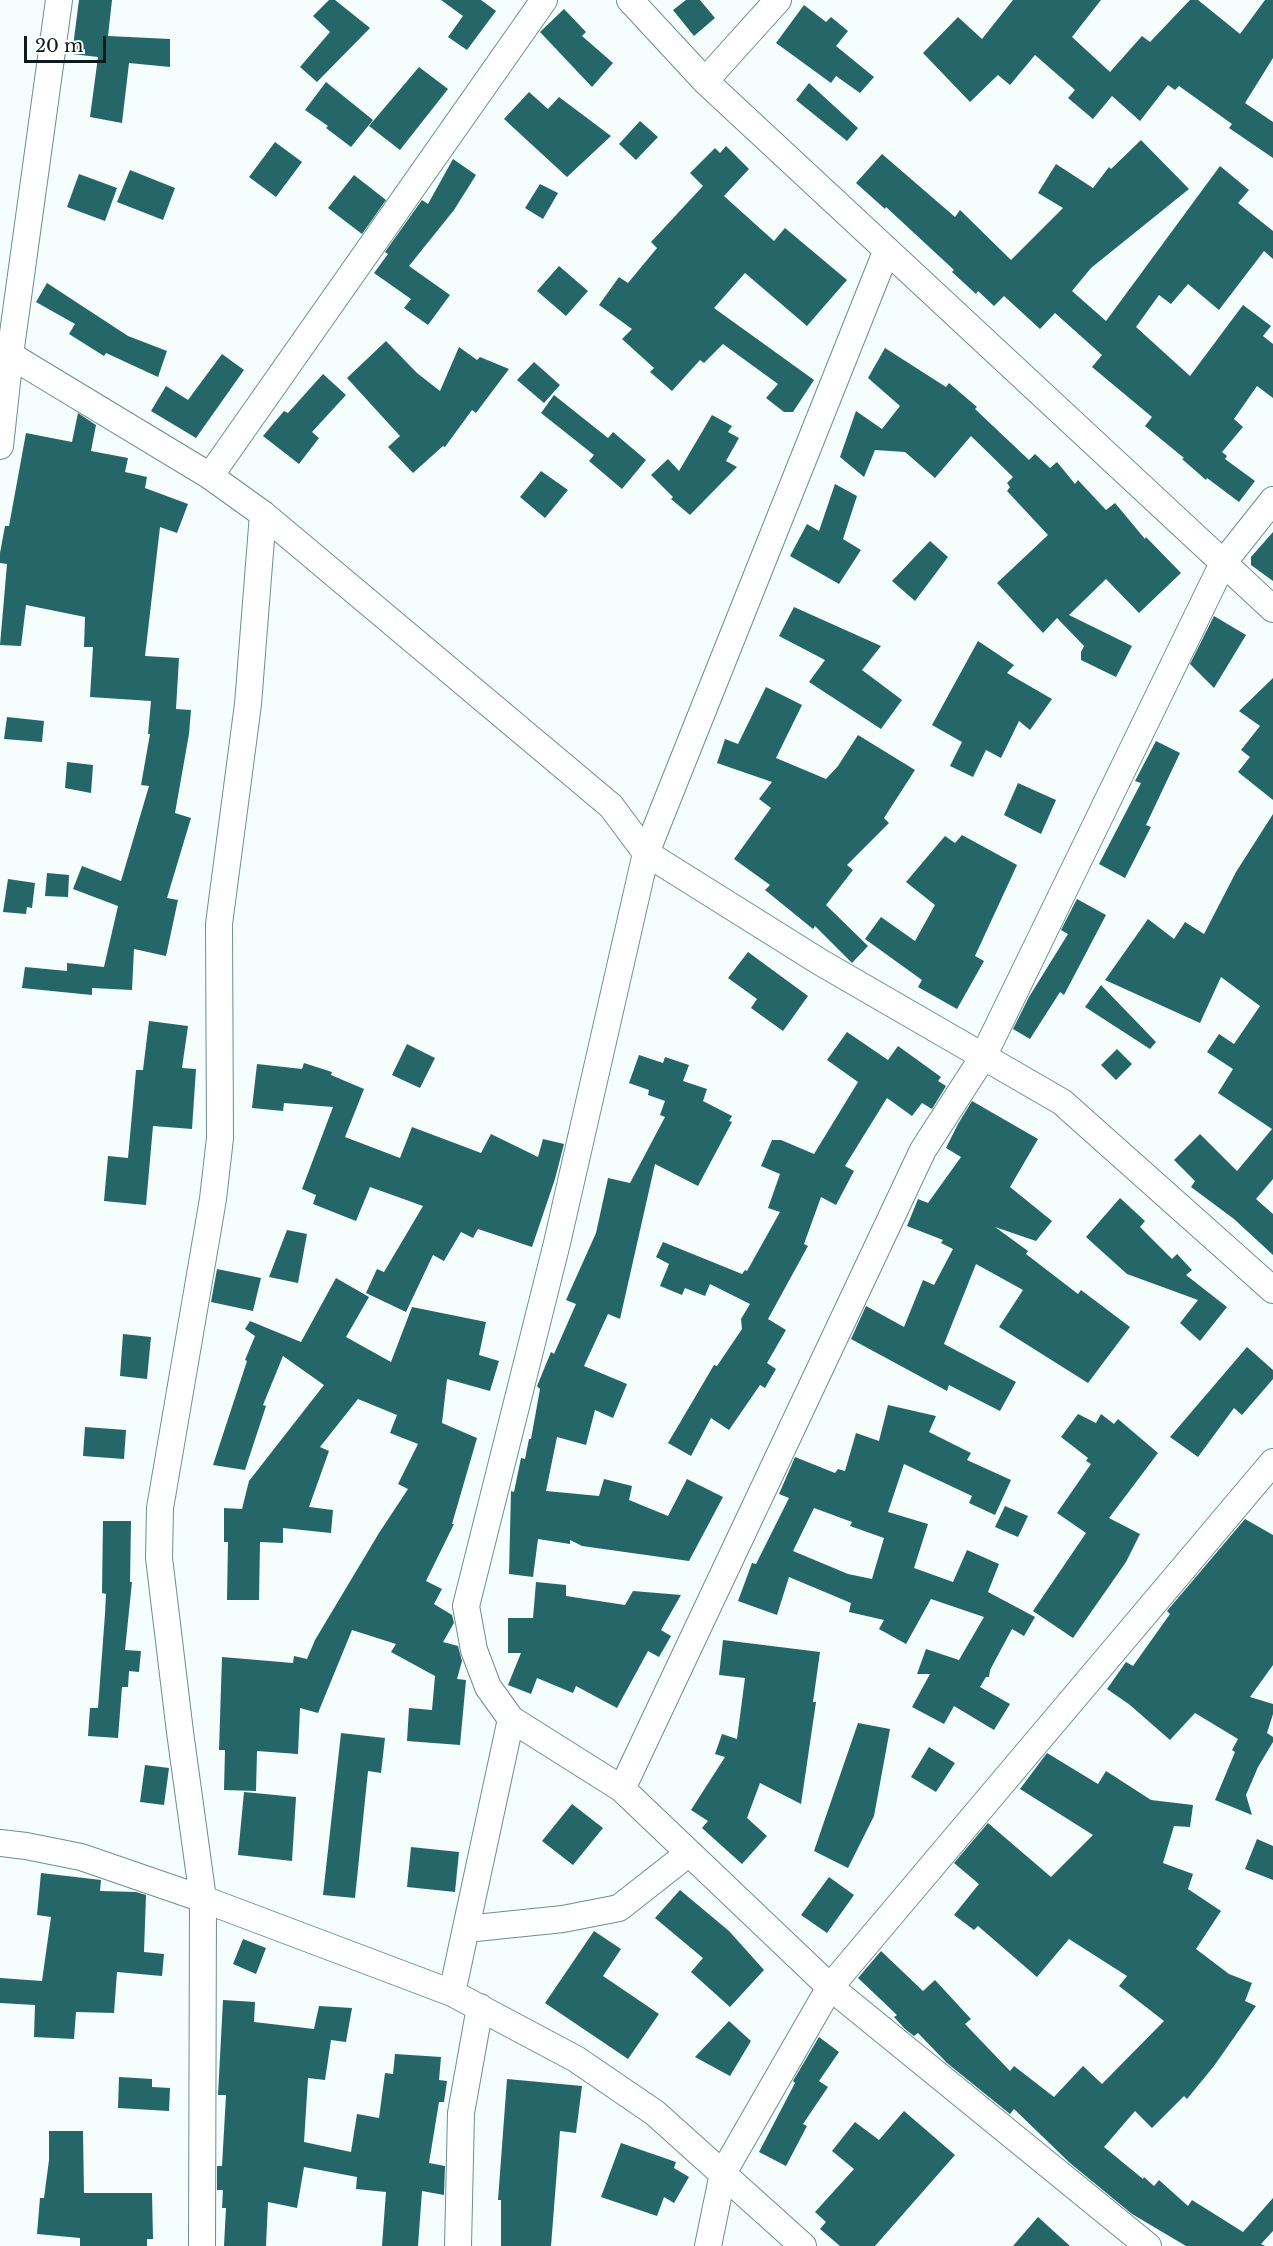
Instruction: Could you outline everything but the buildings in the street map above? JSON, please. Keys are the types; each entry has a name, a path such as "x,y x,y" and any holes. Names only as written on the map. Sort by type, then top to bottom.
{"street":[{"path":"0,446 5,352 59,0"},
{"path":"210,476 544,0"},
{"path":"630,0 705,81 886,252 1273,609"},
{"path":"705,81 778,0"},
{"path":"886,252 646,853 557,1243 466,1606 474,1650 488,1687 511,1719 622,1789 830,1987 1148,2246"},
{"path":"5,352 210,476 262,514 611,806 646,853 820,962 1062,1102 1273,1290"},
{"path":"622,1789 923,1150 983,1057 1223,563 1273,500"},
{"path":"202,2246 203,1899 159,1558 160,1508 213,1199 220,1138 219,924 248,704 262,514"},
{"path":"708,2246 723,2173 830,1987 1273,1462"},
{"path":"452,1993 511,1719"},
{"path":"0,1843 81,1857 203,1899 452,1993 480,2007 586,2066 655,2113 803,2246"},
{"path":"466,1929 563,1919 619,1908 689,1853"},
{"path":"458,2246 461,2113 480,2007"}]}
